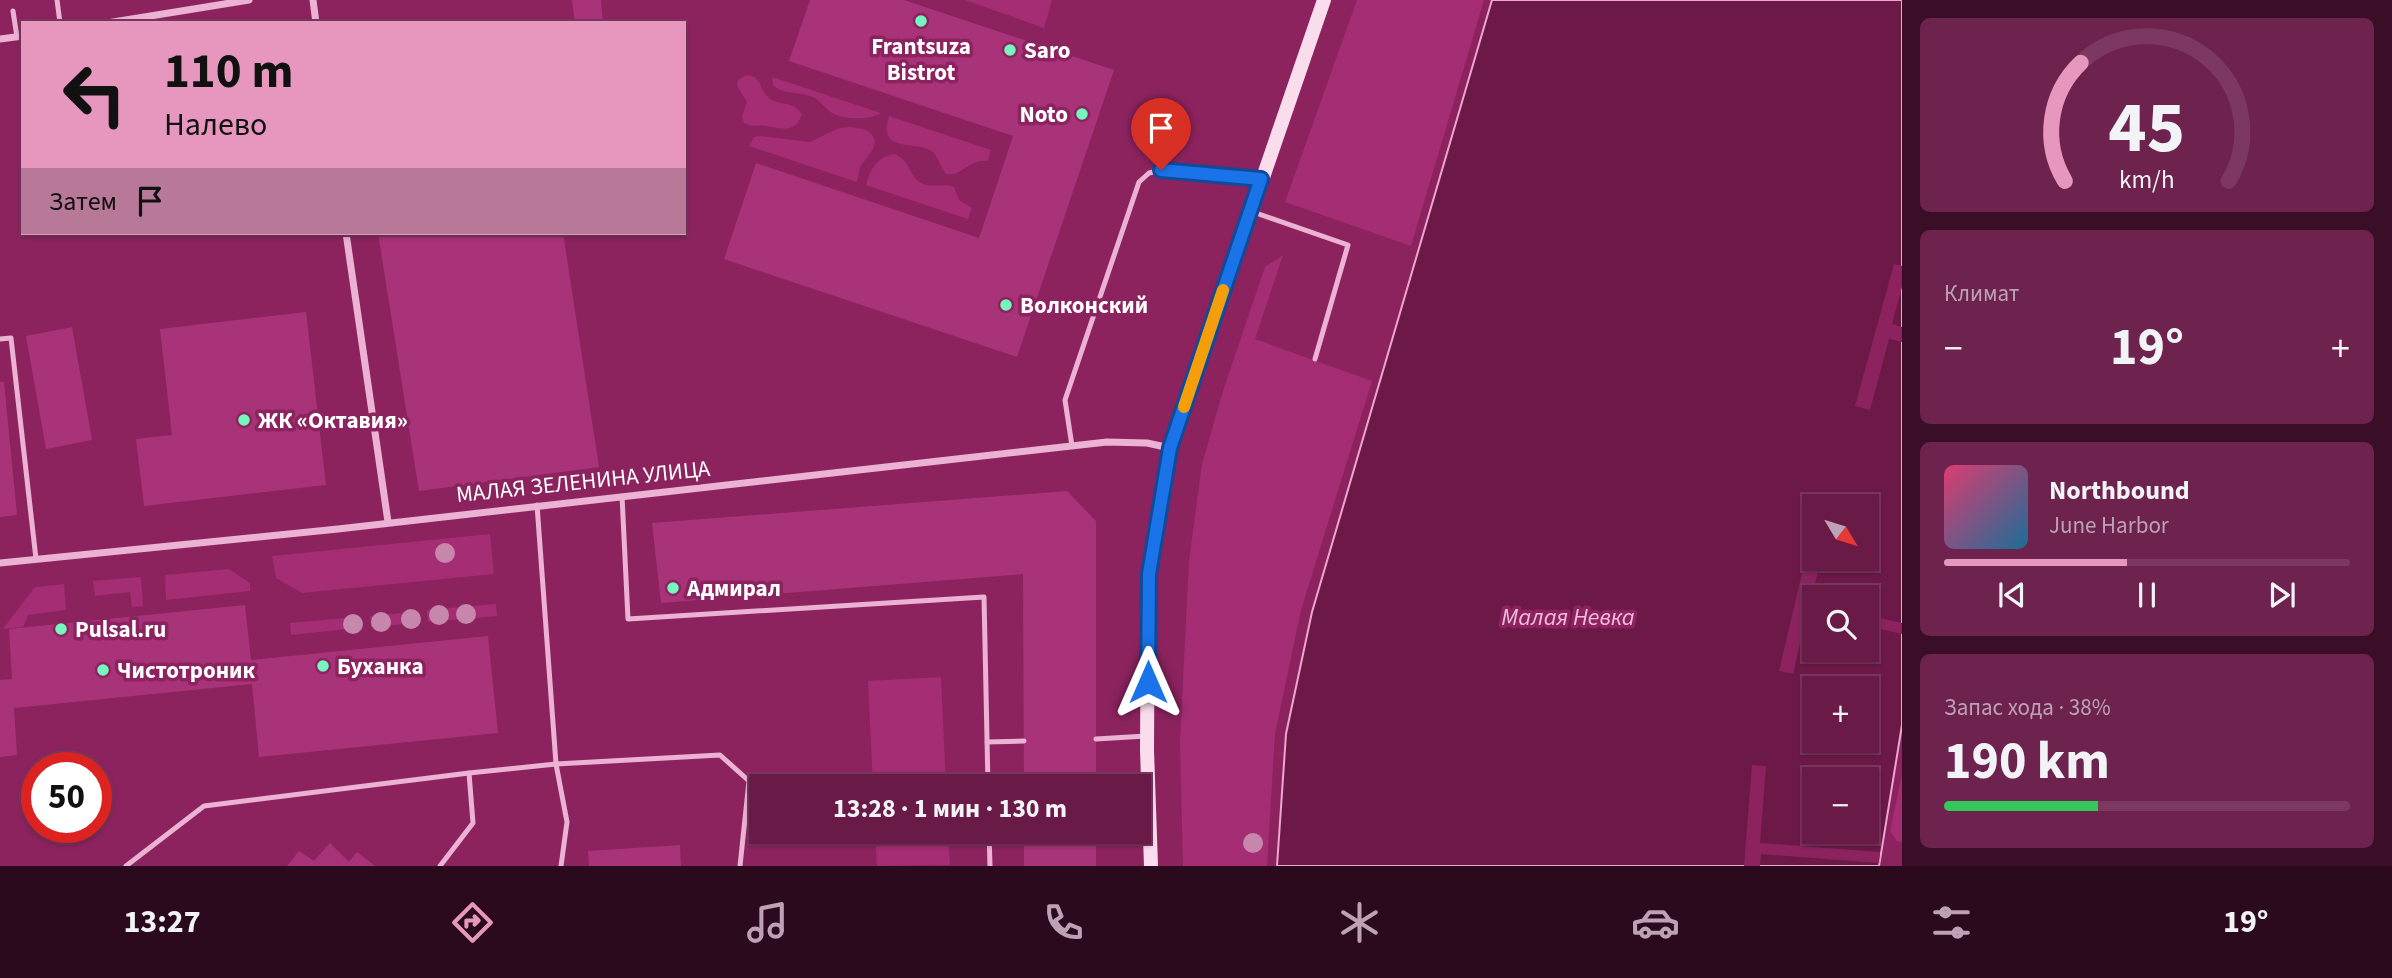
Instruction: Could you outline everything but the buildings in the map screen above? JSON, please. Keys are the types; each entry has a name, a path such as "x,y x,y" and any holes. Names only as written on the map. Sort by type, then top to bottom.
{"main road":[{"path":"1151,866 1147,736 1149,574 1170,448 1324,0"}],"street":[{"path":"119,21 249,0"},
{"path":"313,0 316,21"},
{"path":"0,39 20,36"},
{"path":"346,235 388,522"},
{"name":"МАЛАЯ ЗЕЛЕНИНА УЛИЦА","path":"0,563 1072,446 1125,442 1170,448"}],"lane":[{"path":"57,0 60,21"},
{"path":"13,11 20,36"},
{"path":"1072,446 1066,400 1139,182 1149,173 1161,170 1261,179"},
{"path":"1250,211 1348,245 1315,359"},
{"path":"0,339 11,338 36,559"},
{"path":"622,496 628,619 984,597 988,774"},
{"path":"537,505 556,764 567,822 561,866"},
{"path":"1096,738 1147,736"},
{"path":"987,743 1024,741"},
{"path":"126,866 204,806 469,772 556,764 720,755 749,781 740,866"},
{"path":"440,866 473,823 469,772"},
{"path":"989,844 990,866"}],"shaded area":[{"path":"965,0 1052,0 1044,28"},
{"path":"1357,0 1484,0 1411,246 1285,202"},
{"path":"746,75 755,77 772,100 798,109 802,114 793,127 784,129 744,123 742,116 747,102 737,86 738,80"},
{"path":"772,77 881,113 863,118 837,115 813,97 777,88 773,85"},
{"path":"889,116 991,150 988,161 976,162 957,173 946,174 934,153 924,148 894,142 889,138 886,129"},
{"path":"850,127 868,132 875,141 873,149 860,167 857,182 749,146 754,137 759,136 810,142 839,128"},
{"path":"895,154 904,160 921,183 954,187 959,200 972,208 968,219 866,185 876,164 884,157"},
{"path":"1283,255 1255,339 1372,381 1301,610 1275,734 1267,866 1183,866 1180,742 1189,561 1202,464 1223,391 1265,267"},
{"path":"490,534 494,574 302,593 276,578 272,556"},
{"path":"229,569 250,583 250,591 166,600 165,575"},
{"path":"141,577 143,606 132,607 130,592 95,596 93,581"},
{"path":"64,584 66,610 28,615 23,627 3,629 35,587"},
{"path":"496,604 497,616 428,622 427,610"},
{"path":"415,612 416,623 371,627 370,616"},
{"path":"356,617 357,628 291,635 290,623"},
{"path":"941,677 945,774 872,774 868,681"},
{"path":"1902,774 1902,842 1897,841 1890,831"},
{"path":"876,844 949,844 950,865 877,866"}],"water":[{"name":"Малая Невка","path":"1492,0 1902,0 1902,725 1879,866 1277,866 1286,734 1312,612"}],"pier":[{"path":"1894,264 1902,266 1902,287 1892,324 1902,327 1902,342 1889,339 1870,410 1855,406"},
{"path":"1802,571 1818,571 1815,585 1802,585 1802,635 1793,674 1779,671"},
{"path":"1879,618 1902,623 1902,634 1879,629"},
{"path":"1752,765 1766,766 1760,843 1880,852 1879,863 1761,854 1760,866 1744,866"}],"slow traffic":[{"path":"1184,407 1223,290"}],"place":[{"name":"Frantsuza Bistrot","path":"921,21"},
{"name":"Saro","path":"1010,50"},
{"name":"Noto","path":"1082,114"},
{"name":"Волконский","path":"1006,305"},
{"name":"ЖК «Октавия»","path":"244,420"},
{"name":"Адмирал","path":"673,588"},
{"name":"Pulsal.ru","path":"61,629"},
{"name":"Буханка","path":"323,666"},
{"name":"Чистотроник","path":"103,670"}],"route":[{"path":"1148,682 1149,574 1170,448 1261,179 1161,170"}]}
